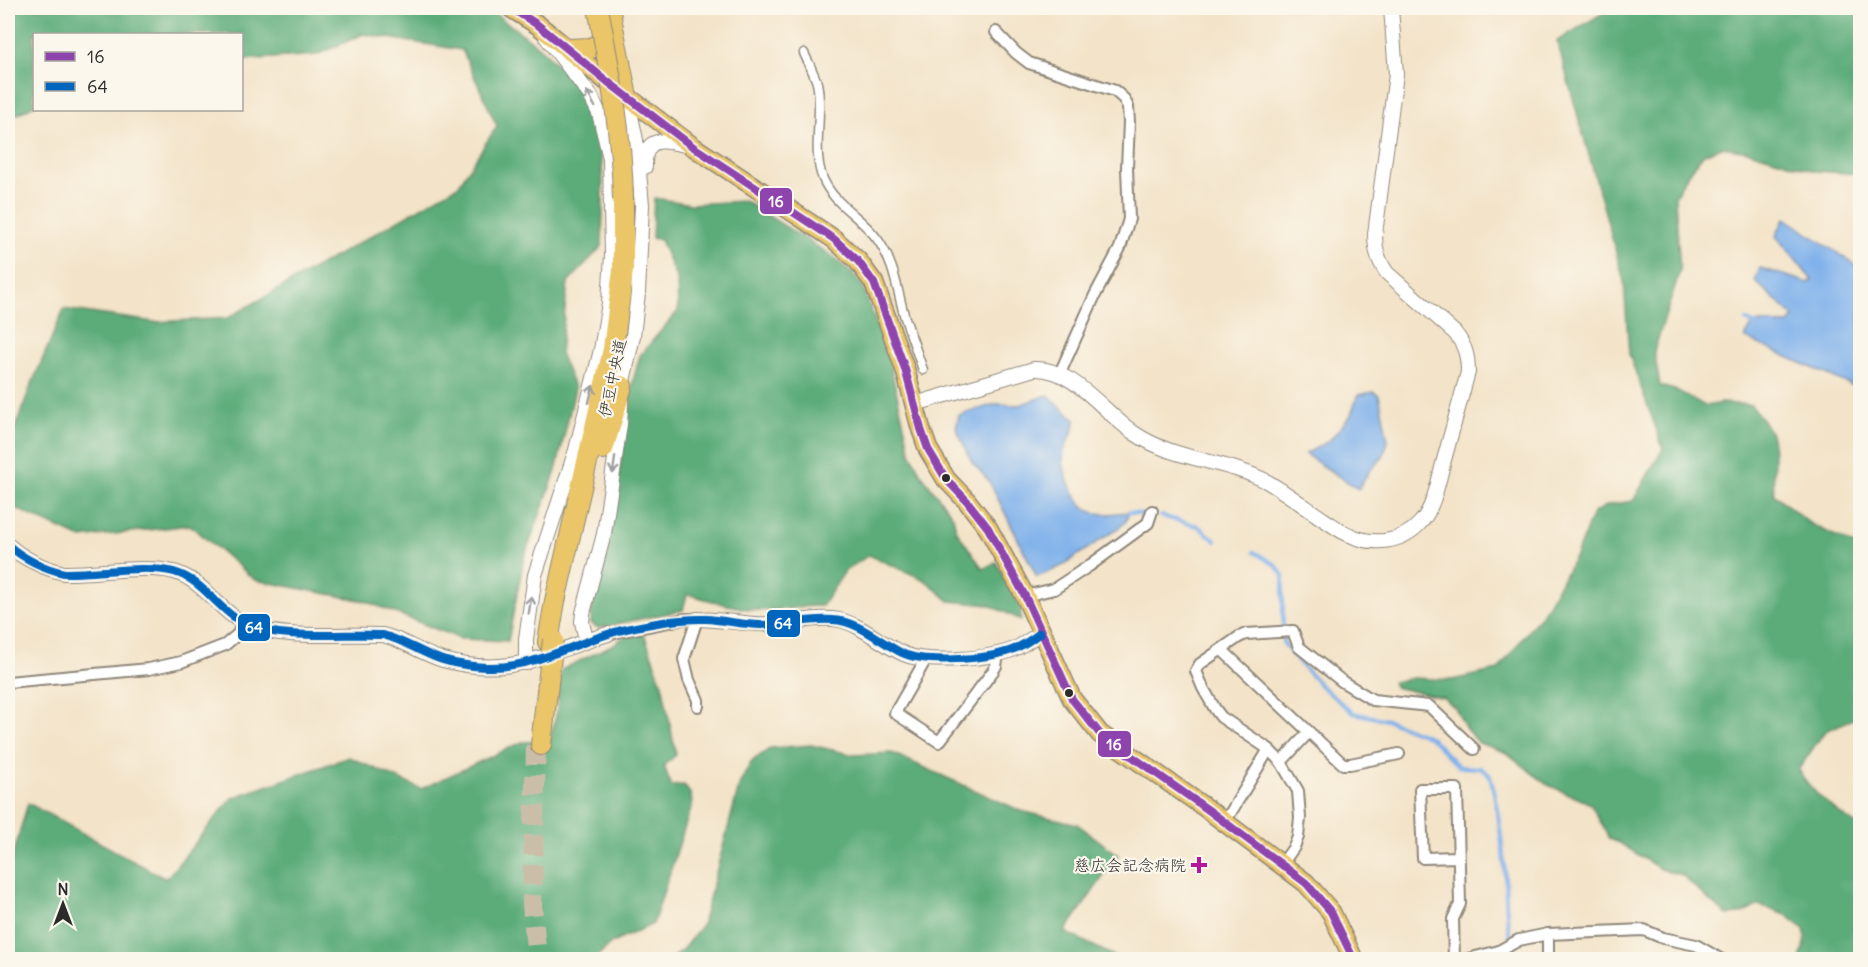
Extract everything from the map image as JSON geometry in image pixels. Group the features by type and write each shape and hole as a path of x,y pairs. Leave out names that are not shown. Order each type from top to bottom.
{"highway":[{"path":"511,8 538,25 692,146 834,239 858,261 874,283 905,369 928,448 946,479 988,528 1025,596 1072,699 1100,734 1225,822 1306,883 1331,912 1354,960"},
{"path":"597,8 608,82"},
{"name":"伊豆中央道","path":"538,745 550,637 613,349 623,270 627,201 618,126 597,8"},
{"path":"608,8 627,97"},
{"name":"伊豆中央道","path":"550,637 616,365 629,276 624,119 608,8"},
{"path":"568,49 591,48 603,43"},
{"path":"572,552 590,499 622,386"},
{"path":"550,637 548,602 576,450"}],"street":[{"path":"915,404 1034,369 1045,368 1060,373 1134,433 1185,457 1247,472 1347,534 1366,541 1389,541 1407,534 1421,522 1436,491 1468,372 1468,357 1462,342 1455,333 1387,273 1378,261 1375,249 1396,75 1391,8"},
{"path":"538,25 590,95 598,113 610,158 627,201 638,293 633,336 622,386 620,424 607,516 582,622 586,640"},
{"path":"996,32 1029,63 1115,91 1124,99 1128,107 1129,219 1125,237 1095,295 1060,373"},
{"path":"804,53 816,82 819,104 818,145 824,181 842,205 878,240 887,256 923,370"},
{"path":"608,82 615,171 627,201"},
{"path":"526,663 526,639 535,575 576,450 601,350 609,303 612,255 627,201 636,140 627,97"},
{"path":"627,201 645,174 647,150 657,142 666,141 692,146"},
{"path":"1025,596 1054,589 1089,566 1148,523 1152,511"},
{"path":"8,545 32,561 50,570 64,573 153,569 172,571 200,585 243,623 260,629 283,634 383,635 440,659 488,667 526,663 586,640 675,620 697,619 757,625 822,620 841,621 857,627 903,654 942,660 998,654 1027,643 1041,633"},
{"path":"697,619 684,659 698,706"},
{"path":"8,682 149,669 181,662 225,645 238,634 243,623"},
{"path":"1282,864 1298,837 1300,818 1298,791 1281,762 1269,749 1221,717 1209,701 1196,671 1200,664 1239,637 1246,634 1293,631 1299,646 1343,682 1373,700 1429,706 1474,750"},
{"path":"1222,650 1343,764 1399,754"},
{"path":"926,659 894,713 939,742 993,671 998,654"},
{"path":"1281,762 1308,733"},
{"path":"1225,822 1269,749"},
{"path":"1454,960 1453,919 1460,904 1459,857 1457,789 1420,789 1423,858 1459,857"},
{"path":"1464,960 1499,951 1519,940 1548,934 1644,930 1663,938 1696,945 1722,960"},
{"path":"1548,934 1548,960"}],"green space":[{"path":"8,8 487,8 557,64 581,94 596,127 602,167 602,246 568,283 560,353 575,389 556,471 524,558 508,641 461,639 365,601 255,580 190,525 81,538 8,505 8,448 28,393 64,309 154,322 228,318 458,186 497,126 462,50 363,34 317,55 243,60 243,33 33,33 33,106 18,114 8,112"},
{"path":"1611,8 1860,8 1860,174 1815,171 1749,151 1721,147 1704,154 1691,169 1675,196 1680,271 1654,351 1660,386 1678,391 1705,406 1722,403 1751,405 1766,425 1772,438 1774,494 1809,523 1860,548 1860,716 1825,731 1798,770 1810,786 1838,812 1855,824 1860,823 1860,959 1800,959 1806,938 1804,929 1786,915 1759,905 1742,914 1727,915 1682,875 1660,869 1620,843 1609,839 1591,804 1546,784 1507,753 1479,743 1466,729 1455,708 1444,698 1394,687 1393,682 1413,678 1452,680 1498,670 1544,611 1577,553 1593,513 1608,505 1633,501 1663,448 1629,354 1624,281 1557,41"},
{"path":"654,198 691,204 745,201 831,255 856,277 863,287 888,355 910,451 921,474 953,516 956,530 983,569 996,562 1021,608 1021,620 990,605 949,601 925,580 869,555 845,571 822,606 756,610 730,606 687,594 683,610 598,628 591,623 591,610 607,557 632,385 640,355 678,311 677,280 660,240 652,238"},
{"path":"644,634 662,683 676,755 664,765 671,786 684,785 691,795 692,805 653,924 612,943 594,959 8,960 8,872 28,803 166,879 232,798 349,757 421,789 522,742 549,741 556,716 561,670 614,644 625,636"},
{"path":"811,745 854,755 892,753 1021,811 1077,824 1118,855 1065,932 1120,959 670,959 682,950 702,925 740,783 752,761 771,748"}],"water":[{"path":"1785,218 1860,268 1860,389 1745,338 1753,323 1789,324 1794,317 1755,281 1760,268 1809,283 1812,280 1776,236"},
{"path":"1373,392 1379,395 1388,441 1383,457 1370,470 1358,489 1305,454 1329,441 1351,415 1358,395"},
{"path":"1048,395 1075,420 1063,459 1067,478 1076,497 1089,510 1096,513 1129,512 1126,521 1120,527 1060,567 1037,577 989,481 972,462 956,428 959,415 996,404 1019,405"}],"waterway":[{"path":"1747,321 1755,324"},
{"path":"1129,512 1146,515"},
{"path":"1161,516 1198,526 1216,541"},
{"path":"1254,552 1276,565 1283,576 1283,642 1321,686 1353,713 1387,720 1430,737 1459,767 1480,768 1490,775 1502,840 1508,924 1517,960"}],"tunnel":[{"path":"536,745 532,904 537,960"}],"transit line":[{"name":"16","path":"511,8 538,25 692,146 834,239 858,261 874,283 905,369 928,449 946,479 988,528 1025,596 1072,699 1100,734 1207,809 1306,883 1331,912 1354,960"},
{"name":"64","path":"8,545 34,562 64,573 148,569 174,572 193,581 234,617 257,629 311,635 383,635 443,660 480,667 504,666 540,659 626,629 686,619 761,625 815,620 842,621 860,628 902,653 940,659 998,654 1018,647 1040,633"}],"place":[{"name":"慈広会記念病院","path":"1199,865"}]}
